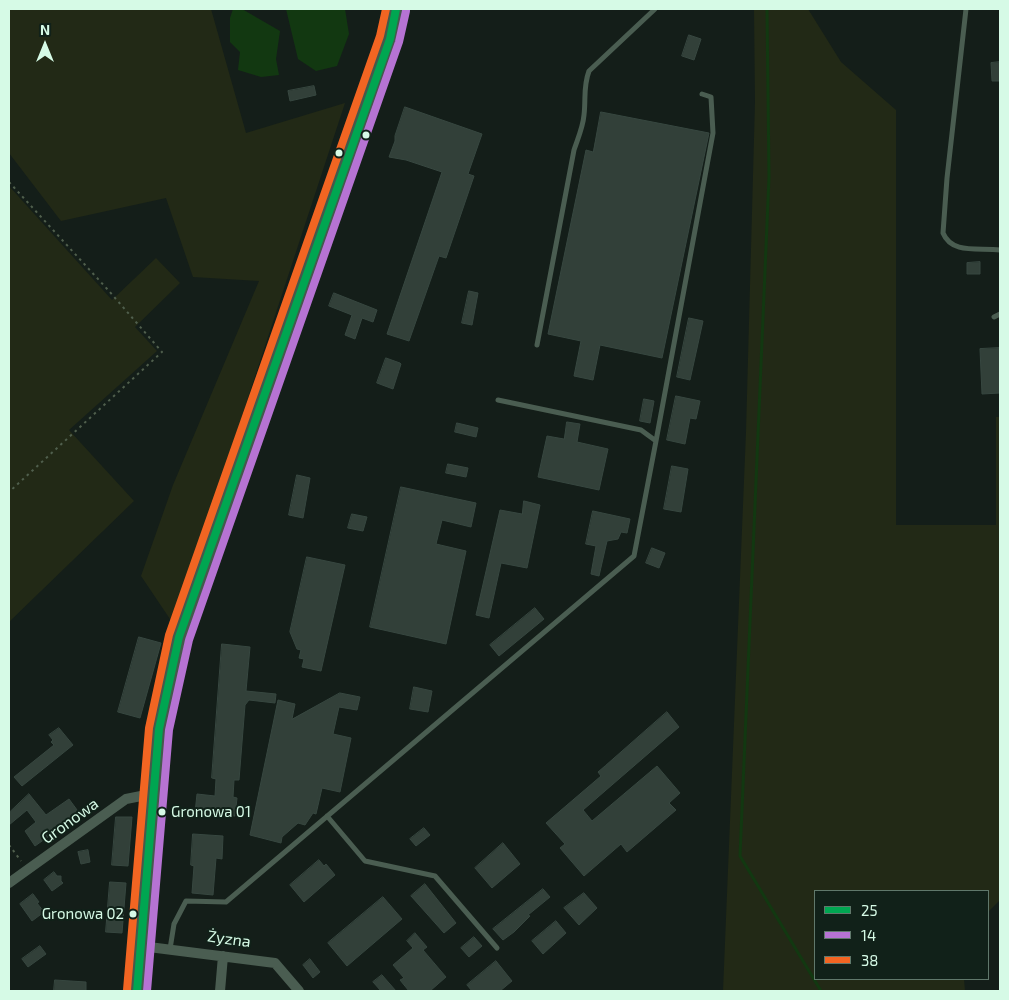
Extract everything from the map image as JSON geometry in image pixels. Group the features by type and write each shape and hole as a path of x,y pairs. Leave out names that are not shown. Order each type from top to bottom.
{"street":[{"path":"137,991 159,729 179,638 390,40 396,9"},
{"name":"Gronowa","path":"9,883 126,799 141,796 152,798"},
{"name":"Żyzna","path":"141,946 275,963 299,991"},
{"path":"220,991 223,956"}],"lane":[{"path":"537,345 574,150 582,129 585,83 589,71 655,9"},
{"path":"966,9 947,178 943,232 946,241 950,244 964,248 1000,250"},
{"path":"170,949 174,924 186,901 226,902 634,556 713,133 711,97 702,94"},
{"path":"994,317 1000,314"},
{"path":"498,400 641,430 656,441"},
{"path":"327,816 365,861 435,876 497,948"}],"path":[{"path":"9,182 162,352 9,492"},
{"path":"9,846 27,870"}],"shaded area":[{"path":"9,9 211,9 246,133 345,103 188,580 172,622 141,576 173,485 259,281 193,277 166,198 61,221 9,153"},
{"path":"233,9 242,9 280,31 276,59 279,75 261,77 238,70 240,52 230,42 230,18"},
{"path":"286,9 345,9 349,34 337,66 316,71 298,59"},
{"path":"754,9 808,9 841,62 896,110 896,525 996,525 996,417 1000,417 1000,900 989,911 989,890 814,890 814,980 964,980 965,991 723,991 746,432 755,102"},
{"path":"9,186 112,300 156,258 180,283 135,327 157,351 69,430 134,501 9,622"}],"building":[{"path":"689,35 701,39 694,60 682,56"},
{"path":"1000,62 1000,81 992,81 991,63"},
{"path":"314,86 316,95 290,101 288,91"},
{"path":"405,107 482,134 468,174 474,176 446,258 439,256 409,341 387,334 442,172 406,160 389,157"},
{"path":"601,112 709,133 662,358 600,345 593,380 574,376 581,341 548,334 586,150 593,152"},
{"path":"980,262 980,274 967,274 967,263"},
{"path":"469,291 478,293 472,325 462,323"},
{"path":"334,293 377,310 373,322 362,318 355,339 345,335 352,315 329,306"},
{"path":"689,318 703,321 690,380 677,377"},
{"path":"1000,348 1000,393 982,394 980,349"},
{"path":"386,358 401,364 393,389 377,383"},
{"path":"676,396 700,401 696,419 690,418 685,444 667,440"},
{"path":"644,399 654,401 650,423 640,421"},
{"path":"567,422 580,424 577,442 608,449 599,490 538,477 547,436 564,439"},
{"path":"457,423 478,428 476,437 455,432"},
{"path":"448,464 468,468 466,477 446,473"},
{"path":"672,466 688,469 681,512 664,509"},
{"path":"297,475 310,478 303,518 289,515"},
{"path":"401,487 476,503 471,527 442,520 436,544 466,551 446,644 370,627"},
{"path":"524,501 540,505 527,568 501,563 489,618 476,615 500,510 522,514"},
{"path":"593,511 630,519 627,533 621,532 618,539 607,541 599,576 591,574 596,546 586,544"},
{"path":"352,514 367,517 363,531 348,528"},
{"path":"652,548 665,553 659,568 646,563"},
{"path":"307,557 345,565 321,671 302,667 304,659 299,658 301,650 297,649 290,632"},
{"path":"535,608 544,619 499,656 490,645"},
{"path":"139,637 161,643 140,718 118,712"},
{"path":"222,644 250,647 246,691 276,694 275,703 249,700 245,705 239,780 234,780 233,797 237,798 235,816 195,813 197,794 215,796 216,779 212,778"},
{"path":"414,687 432,691 428,712 410,709"},
{"path":"340,693 360,697 357,710 339,707 333,734 351,738 340,792 322,788 316,814 313,813 305,825 298,823 282,837 281,843 250,835 278,700 295,704 292,719"},
{"path":"667,712 679,727 583,810 592,821 657,766 680,793 669,803 676,810 627,852 621,844 584,876 560,848 565,844 546,823 601,776 598,772"},
{"path":"59,728 73,745 22,786 14,777 54,745 49,735"},
{"path":"29,794 46,815 69,799 80,814 35,846 25,831 36,822 27,810 9,825 9,813"},
{"path":"116,817 132,817 128,866 112,865"},
{"path":"424,828 430,835 416,846 410,839"},
{"path":"193,834 223,836 222,859 216,858 213,895 192,893 194,866 191,865"},
{"path":"503,843 520,864 492,888 475,868"},
{"path":"88,850 90,862 81,864 78,852"},
{"path":"319,860 324,866 326,864 335,875 304,902 290,885"},
{"path":"54,872 57,876 61,876 63,883 52,891 44,880"},
{"path":"110,882 126,883 122,933 106,932"},
{"path":"425,884 456,923 444,933 411,896"},
{"path":"543,889 550,897 528,915 530,916 503,940 493,929"},
{"path":"584,893 597,908 579,925 564,908"},
{"path":"33,894 44,912 32,921 20,904"},
{"path":"383,897 402,919 347,966 328,943"},
{"path":"556,921 566,933 543,954 532,941"},
{"path":"415,933 427,947 423,950 446,977 430,991 409,991 400,980 404,978 393,965 413,948 407,941"},
{"path":"474,937 482,946 469,957 461,948"},
{"path":"40,946 46,954 28,967 22,959"},
{"path":"310,959 320,972 313,978 303,965"},
{"path":"496,961 512,981 500,991 472,991 467,985"},
{"path":"382,975 396,991 381,991 373,982"},
{"path":"55,980 86,982 86,991 54,991"}],"waterway":[{"path":"767,9 769,177 740,856 814,979"},
{"path":"814,980 821,991"}],"transit line":[{"name":"38","path":"127,990 149,728 169,635 380,36 386,9"},
{"name":"25","path":"137,991 159,729 179,637 390,39 396,9"},
{"name":"14","path":"147,991 169,730 189,640 399,42 406,11"}],"place":[{"name":"Gronowa 01","path":"162,812"},
{"name":"Gronowa 02","path":"133,914"}]}
